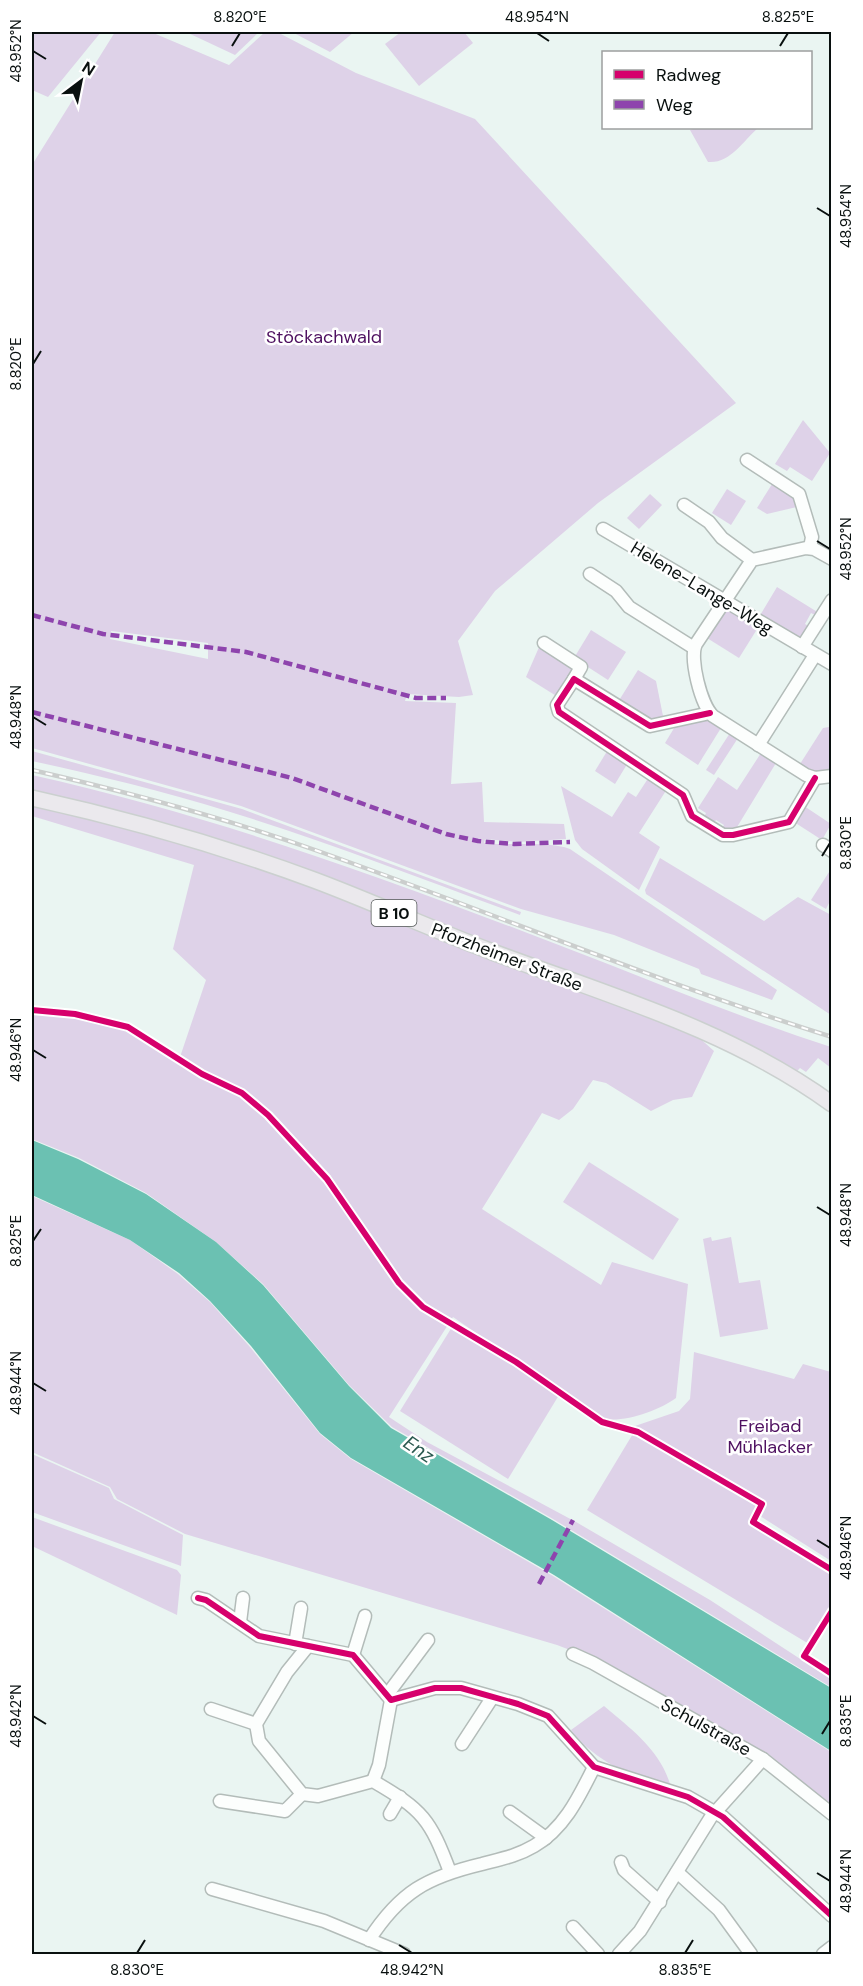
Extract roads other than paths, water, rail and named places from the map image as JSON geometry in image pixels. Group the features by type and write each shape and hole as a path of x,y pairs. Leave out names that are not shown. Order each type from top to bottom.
{"main road":[{"name":"Pforzheimer Straße","path":"32,798 167,832 315,880 443,933 718,1037 777,1067 831,1104"}],"street":[{"path":"747,460 800,494 812,537 810,548"},
{"path":"684,505 710,522 722,538 752,561"},
{"name":"Helene-Lange-Weg","path":"603,529 831,664"},
{"path":"831,559 810,548 752,561 694,648 704,704 710,713 758,745 815,778 831,776"},
{"path":"590,574 616,591 629,607 694,648"},
{"path":"802,647 831,600"},
{"path":"544,643 581,667 557,705 559,712 683,795 692,816 720,834 733,835 789,822 815,778"},
{"path":"758,745 815,655"},
{"path":"574,679 650,726 710,713"},
{"path":"198,1598 206,1600 259,1636 353,1655 389,1697"},
{"path":"240,1622 243,1598"},
{"path":"302,1608 301,1645 256,1724 259,1741 302,1794 318,1796 373,1781 400,1797 429,1823 450,1872"},
{"path":"353,1655 365,1616"},
{"path":"373,1781 389,1697 428,1640"},
{"name":"Schulstraße","path":"573,1654 763,1759 831,1814"},
{"path":"389,1697 435,1688 461,1688 548,1716 594,1767 688,1797 716,1811 831,1916"},
{"path":"462,1743 492,1698"},
{"path":"212,1708 256,1724"},
{"path":"619,1954 640,1931 660,1902 716,1811 763,1759"},
{"path":"369,1940 393,1907 411,1891 450,1872 511,1858 546,1838 564,1820 594,1767"},
{"path":"220,1801 285,1811 302,1794"},
{"path":"390,1814 400,1797"},
{"path":"510,1812 546,1838"},
{"path":"621,1862 624,1870 660,1902"},
{"path":"677,1872 719,1910 751,1954"},
{"path":"212,1889 324,1921 404,1954"},
{"path":"573,1927 598,1954"},
{"path":"823,1954 831,1947"}],"water":[{"name":"Enz","path":"32,1140 78,1159 146,1194 216,1242 263,1285 349,1386 391,1428 552,1520 831,1688 831,1751 554,1575 351,1458 320,1433 251,1346 210,1301 179,1273 130,1240 32,1195"}],"railway":[{"path":"32,770 174,806 280,838 380,873 637,970 832,1037"}],"park label":[{"name":"Stöckachwald","path":"324,337"},
{"name":"Freibad Mühlacker","path":"770,1436"}]}
